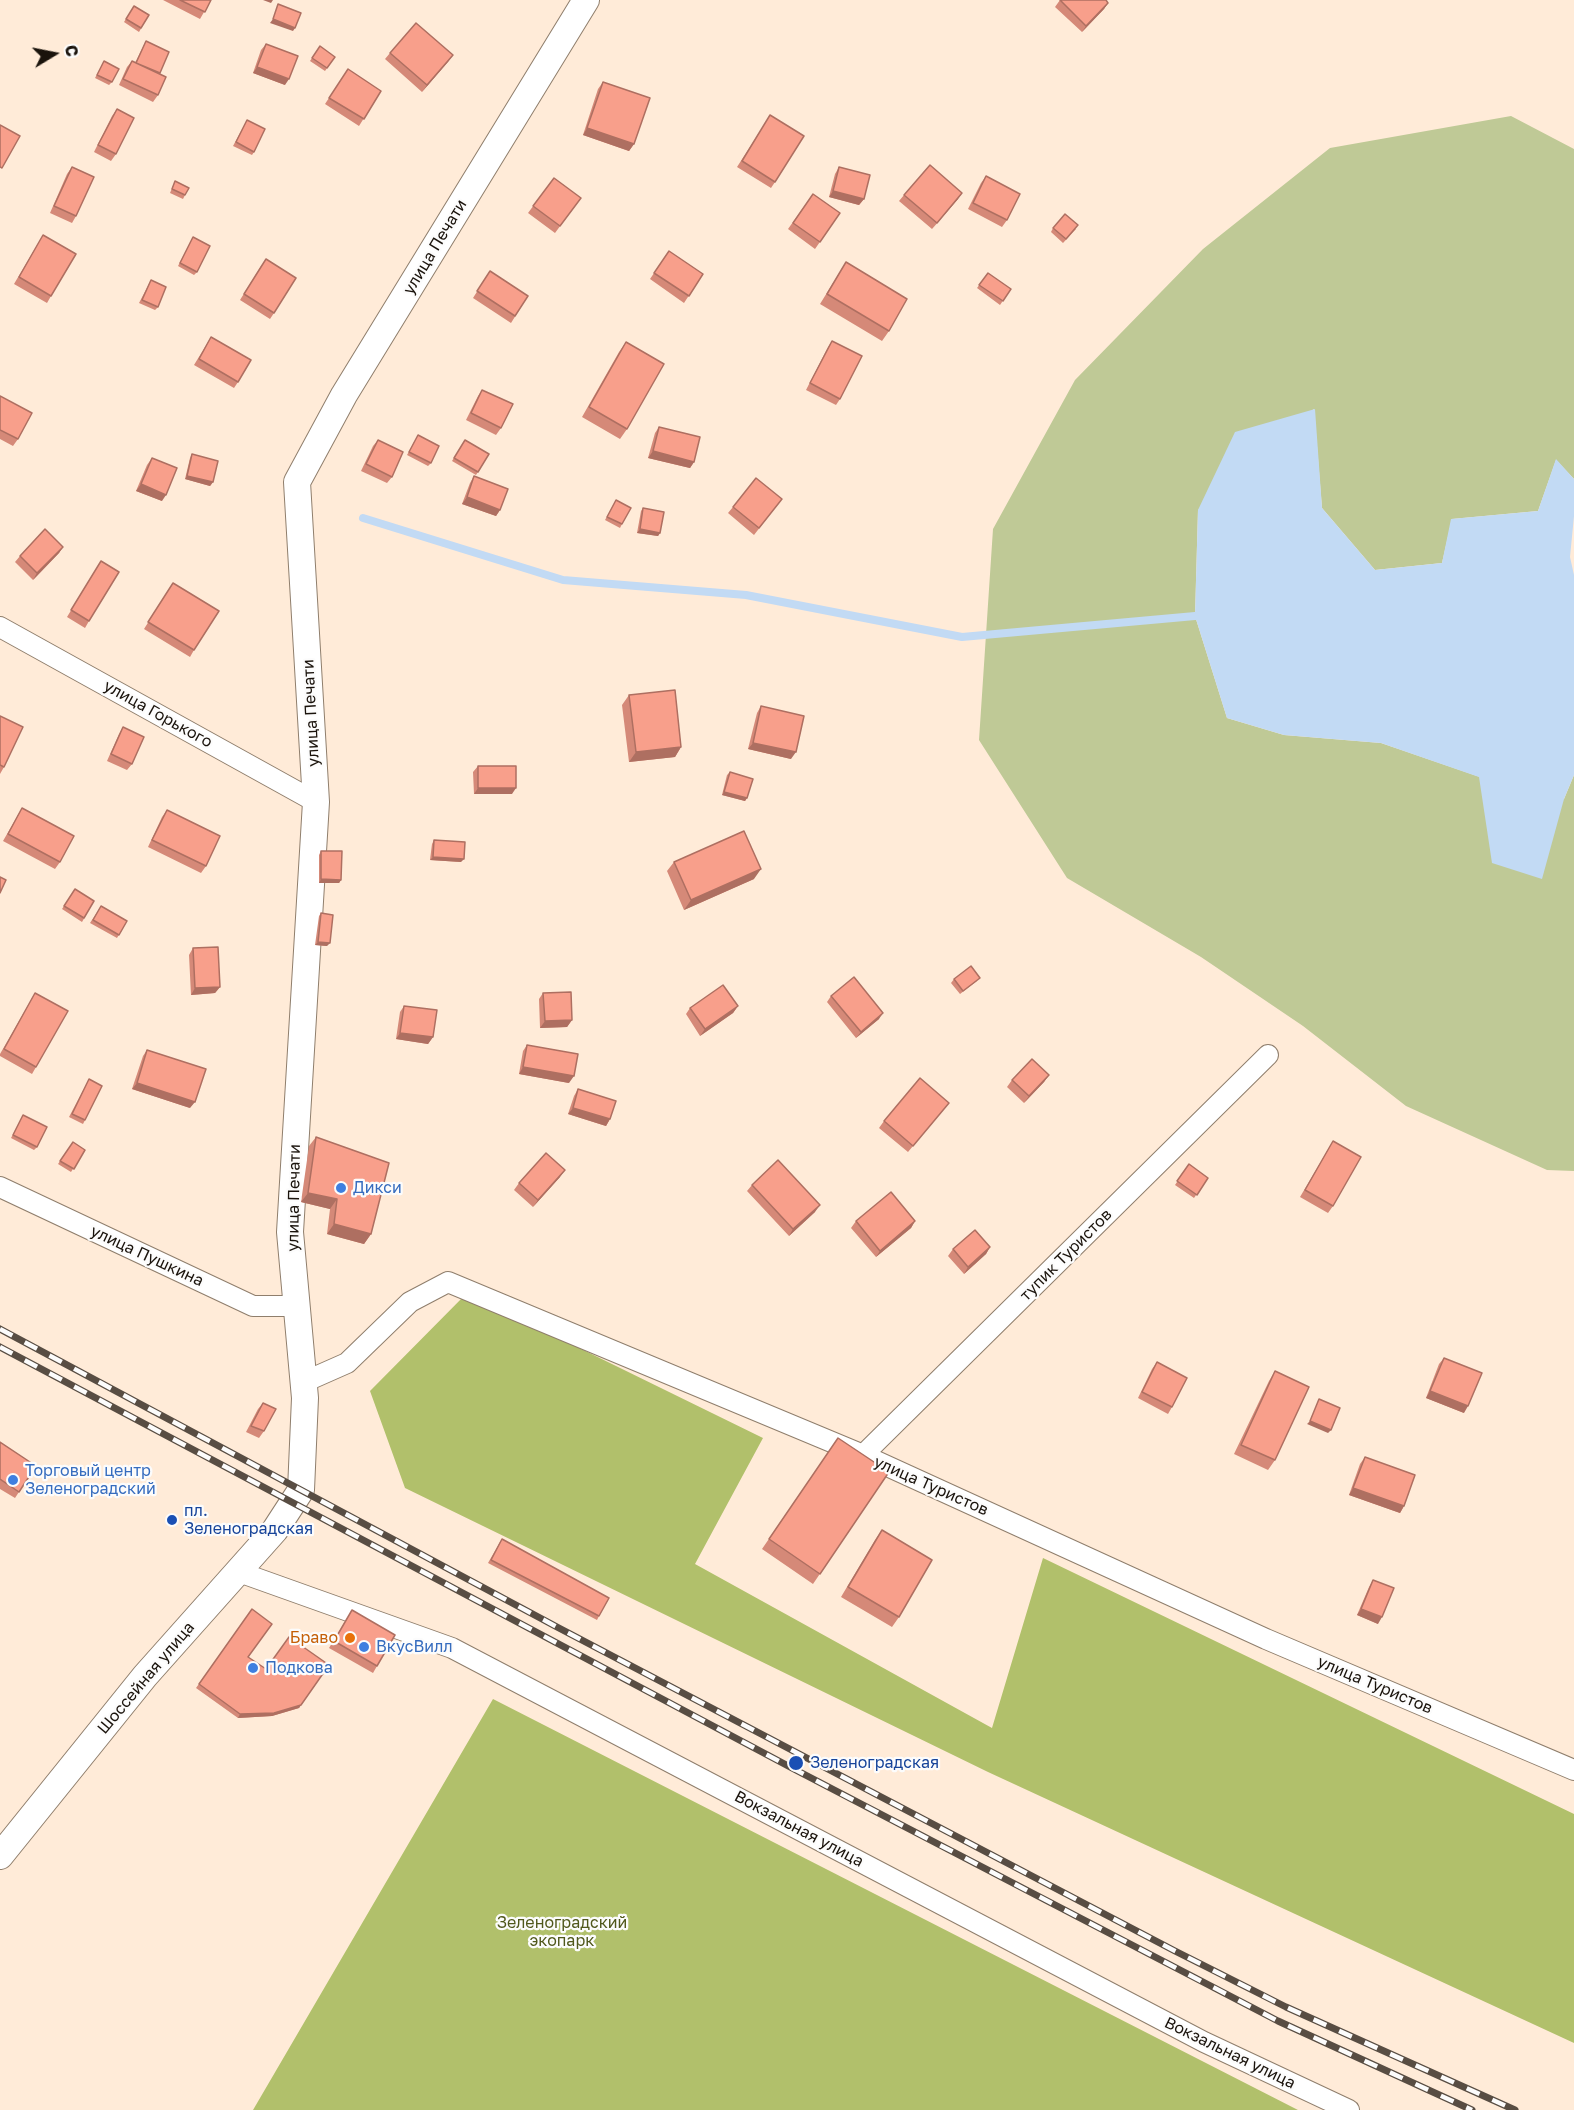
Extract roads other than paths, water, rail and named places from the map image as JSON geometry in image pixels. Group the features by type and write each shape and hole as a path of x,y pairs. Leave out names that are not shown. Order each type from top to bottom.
{"street":[{"name":"улица Печати","path":"294,1503 301,1490 304,1467 304,1382 290,1232 316,802 297,482 344,395 586,0"},
{"name":"улица Горького","path":"0,627 316,802"},
{"name":"тупик Туристов","path":"863,1455 1268,1055"},
{"name":"улица Пушкина","path":"0,1188 253,1306 298,1306"},
{"name":"улица Туристов","path":"304,1382 347,1363 410,1302 448,1282 863,1455 1266,1639 1574,1770"},
{"name":"Шоссейная улица","path":"0,1856 146,1676 275,1530 294,1503"},
{"name":"Вокзальная улица","path":"239,1572 452,1648 1195,2037 1348,2110"}],"water":[{"path":"1315,409 1322,508 1375,570 1442,563 1451,519 1538,511 1556,459 1574,479 1574,516 1570,557 1574,575 1574,775 1564,799 1542,879 1492,863 1479,777 1381,743 1284,735 1227,718 1195,616 1198,510 1235,432"}],"waterway":[{"path":"363,518 563,580 746,595 962,637 1195,616"}],"railway":[{"path":"0,1329 557,1627 1175,1951 1286,2007 1515,2110"},
{"path":"0,1347 792,1768 1278,2021 1472,2110"}],"place":[{"name":"Дикси","path":"341,1188"},
{"name":"Торговый центр Зеленоградский","path":"13,1480"},
{"name":"пл. Зеленоградская","path":"172,1520"},
{"name":"Браво","path":"350,1638"},
{"name":"ВкусВилл","path":"364,1647"},
{"name":"Подкова","path":"253,1668"},
{"name":"Зеленоградская","path":"796,1763"}],"park label":[{"name":"Зеленоградский экопарк","path":"562,1932"}]}
